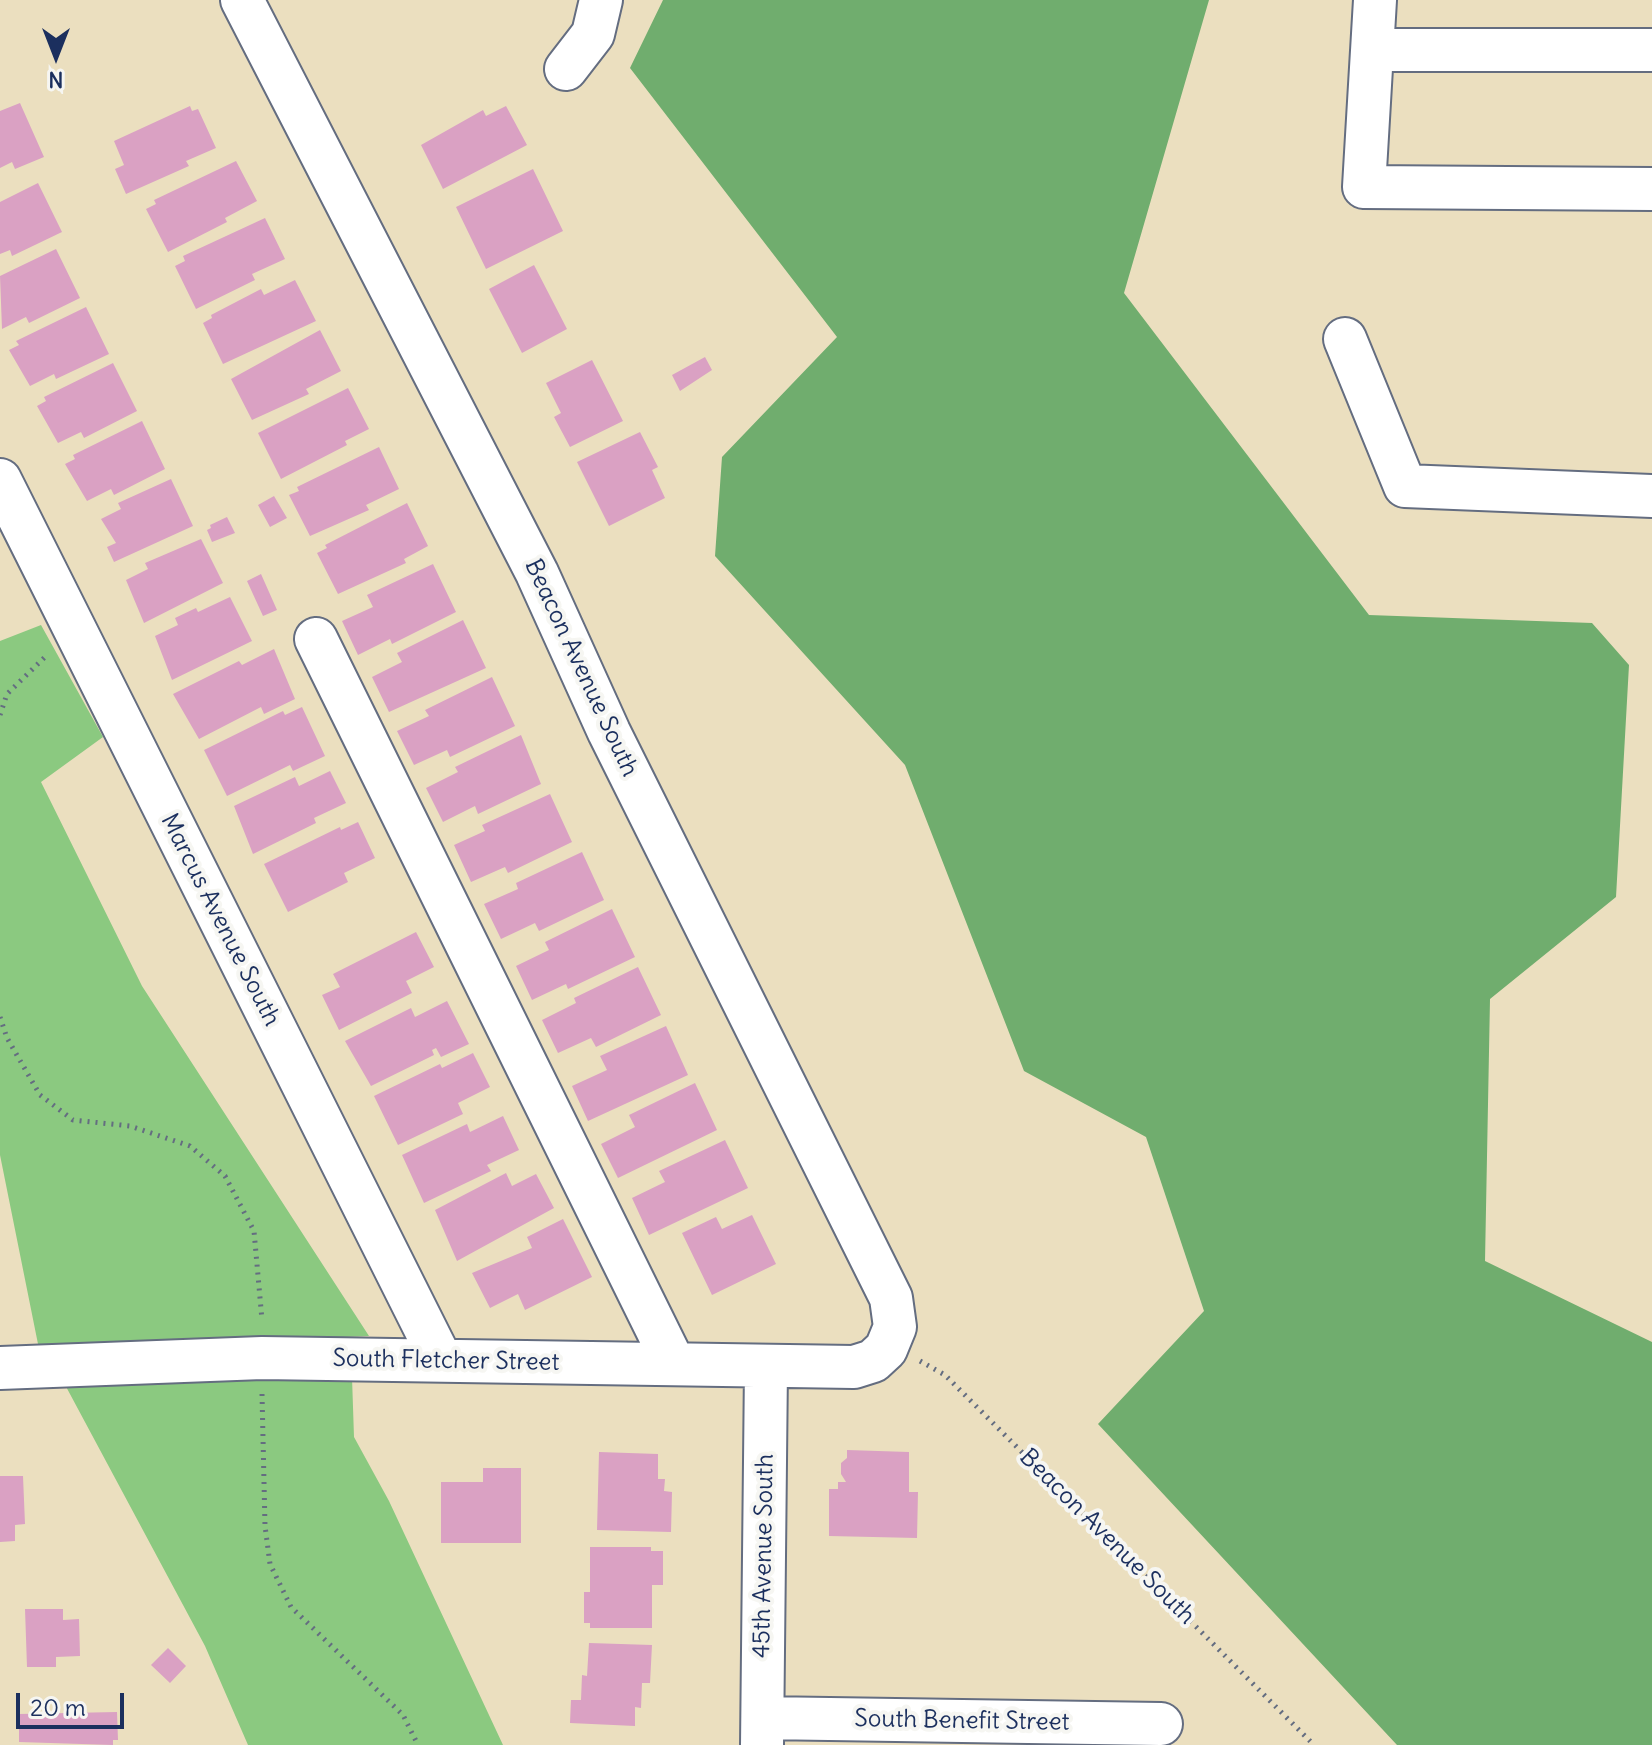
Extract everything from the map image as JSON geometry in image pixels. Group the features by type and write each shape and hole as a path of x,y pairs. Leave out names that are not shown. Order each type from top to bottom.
{"street":[{"name":"Beacon Avenue South","path":"242,0 530,559 609,732 891,1298 895,1327 887,1346"},
{"path":"566,69 593,34 601,0"},
{"path":"1375,0 1364,187 1652,189"},
{"path":"1372,50 1652,50"},
{"path":"1345,339 1405,486 1652,496"},
{"name":"Marcus Avenue South","path":"0,480 441,1360"},
{"path":"316,639 674,1364"},
{"name":"South Fletcher Street","path":"0,1368 262,1358 854,1367 873,1361 887,1346"},
{"name":"45th Avenue South","path":"762,1731 766,1367"},
{"name":"South Benefit Street","path":"762,1731 1161,1724"}],"path":[{"path":"0,715 7,694 74,629"},
{"path":"0,1017 7,1038 40,1095 73,1120 130,1126 190,1146 225,1176 254,1231 262,1288 262,1336"},
{"name":"Beacon Avenue South","path":"887,1346 945,1375 1314,1745"},
{"path":"262,1389 265,1526 270,1564 291,1607 403,1715 418,1745"}],"green space":[{"path":"663,0 1209,0 1124,293 1369,615 1592,623 1629,665 1616,897 1490,999 1485,1261 1652,1342 1652,1745 1397,1745 1098,1424 1204,1311 1146,1137 1024,1071 905,765 715,556 722,457 837,337 630,68"},
{"path":"41,625 103,737 41,782 142,986 369,1336 39,1349 0,1155 0,641"},
{"path":"352,1377 354,1437 389,1501 503,1745 248,1745 205,1646 63,1381"}],"building":[{"path":"20,103 44,157 15,169 12,162 0,168 0,111"},
{"path":"190,106 192,111 198,109 216,148 186,161 189,166 126,194 115,169 124,165 114,141"},
{"path":"506,106 527,145 443,189 421,145 483,110 486,116"},
{"path":"236,161 257,201 225,218 227,222 168,252 146,209 156,204 154,200"},
{"path":"533,169 563,231 486,269 456,207"},
{"path":"38,183 62,232 12,256 10,250 0,254 0,202"},
{"path":"265,218 285,259 252,274 255,280 196,309 175,266 185,261 183,256"},
{"path":"56,249 80,298 29,323 26,317 2,329 0,276"},
{"path":"534,265 567,329 522,353 489,289"},
{"path":"295,280 316,321 223,364 203,323 212,318 211,315 261,289 264,295"},
{"path":"86,307 109,354 56,379 54,374 30,386 9,350 19,345 16,341"},
{"path":"320,330 341,371 306,389 309,394 252,420 231,379"},
{"path":"705,357 712,370 680,391 672,375"},
{"path":"592,360 623,421 570,447 554,417 561,413 546,383"},
{"path":"113,363 137,411 84,438 81,432 58,443 37,406 46,401 44,397"},
{"path":"348,388 369,429 345,441 347,445 281,479 258,433"},
{"path":"142,421 165,469 114,495 111,489 87,501 65,464 75,459 73,455"},
{"path":"640,432 658,467 652,470 665,498 609,526 577,462"},
{"path":"379,447 399,489 366,505 369,510 310,536 289,495 299,491 297,487"},
{"path":"171,479 193,526 114,562 107,547 116,543 101,519 121,509 118,503"},
{"path":"274,496 287,518 270,527 258,505"},
{"path":"407,503 428,546 404,559 406,563 338,594 317,553 327,548 325,545"},
{"path":"227,517 235,533 212,542 207,530 211,528 210,525"},
{"path":"201,539 223,583 144,623 126,580 148,569 145,563"},
{"path":"433,564 456,612 392,644 390,639 358,655 342,621 373,607 367,595"},
{"path":"261,574 277,610 263,616 247,581"},
{"path":"230,597 252,641 172,680 155,636 178,625 175,618 196,608 198,612"},
{"path":"463,620 486,668 389,712 372,677 402,662 397,653"},
{"path":"274,649 295,699 264,714 261,707 199,739 173,694 239,661 242,665"},
{"path":"492,677 515,726 450,757 447,750 414,765 397,731 429,716 425,710"},
{"path":"302,707 325,756 293,771 290,765 227,796 204,750 283,711 285,715"},
{"path":"521,735 541,784 478,814 475,806 443,822 426,788 458,772 455,767"},
{"path":"330,771 346,803 314,818 316,823 253,854 234,806 295,777 299,786"},
{"path":"550,794 572,842 508,873 505,867 471,882 454,845 485,831 482,825"},
{"path":"358,822 375,858 344,873 348,882 288,912 264,864 340,827 341,830"},
{"path":"582,852 604,900 539,931 535,923 501,939 484,904 518,889 516,883"},
{"path":"612,909 635,957 568,989 566,984 532,1000 516,966 549,950 545,942"},
{"path":"416,932 434,967 406,981 412,993 339,1030 322,995 340,987 333,974"},
{"path":"638,967 661,1015 596,1047 591,1038 558,1053 542,1020 576,1003 574,998"},
{"path":"447,1001 469,1044 441,1057 436,1048 432,1050 434,1055 371,1086 345,1041 411,1008 415,1017"},
{"path":"666,1026 688,1075 588,1121 572,1086 607,1070 600,1056"},
{"path":"473,1053 490,1087 458,1103 463,1114 398,1145 374,1096 440,1064 442,1068"},
{"path":"695,1083 717,1130 618,1178 601,1144 635,1127 629,1115"},
{"path":"503,1116 519,1150 487,1165 491,1171 424,1203 402,1155 467,1124 470,1132"},
{"path":"725,1140 748,1188 649,1235 632,1198 665,1182 659,1171"},
{"path":"506,1173 512,1186 536,1174 554,1208 457,1261 435,1210"},
{"path":"752,1215 776,1264 712,1295 682,1233 716,1217 722,1229"},
{"path":"563,1219 592,1277 525,1310 518,1294 490,1308 472,1273 532,1248 527,1237"},
{"path":"847,1450 909,1452 909,1492 918,1492 917,1538 829,1536 829,1489 838,1489 838,1482 846,1482 841,1474 841,1463 847,1458"},
{"path":"599,1452 658,1454 658,1479 665,1479 664,1491 672,1492 671,1532 597,1530"},
{"path":"483,1468 521,1468 521,1543 441,1543 441,1482 483,1482"},
{"path":"0,1476 23,1476 25,1524 15,1525 15,1541 0,1542"},
{"path":"590,1547 651,1547 651,1551 663,1551 663,1585 652,1585 652,1628 590,1628 590,1623 584,1623 584,1592 590,1592"},
{"path":"25,1609 63,1609 63,1620 79,1619 80,1656 56,1657 56,1667 27,1667"},
{"path":"589,1643 652,1645 650,1683 642,1683 641,1708 635,1707 635,1726 570,1723 571,1700 581,1700 582,1675 587,1676"},
{"path":"168,1648 186,1666 170,1683 151,1665"},
{"path":"117,1712 118,1740 113,1740 113,1745 19,1742 19,1714"}]}
